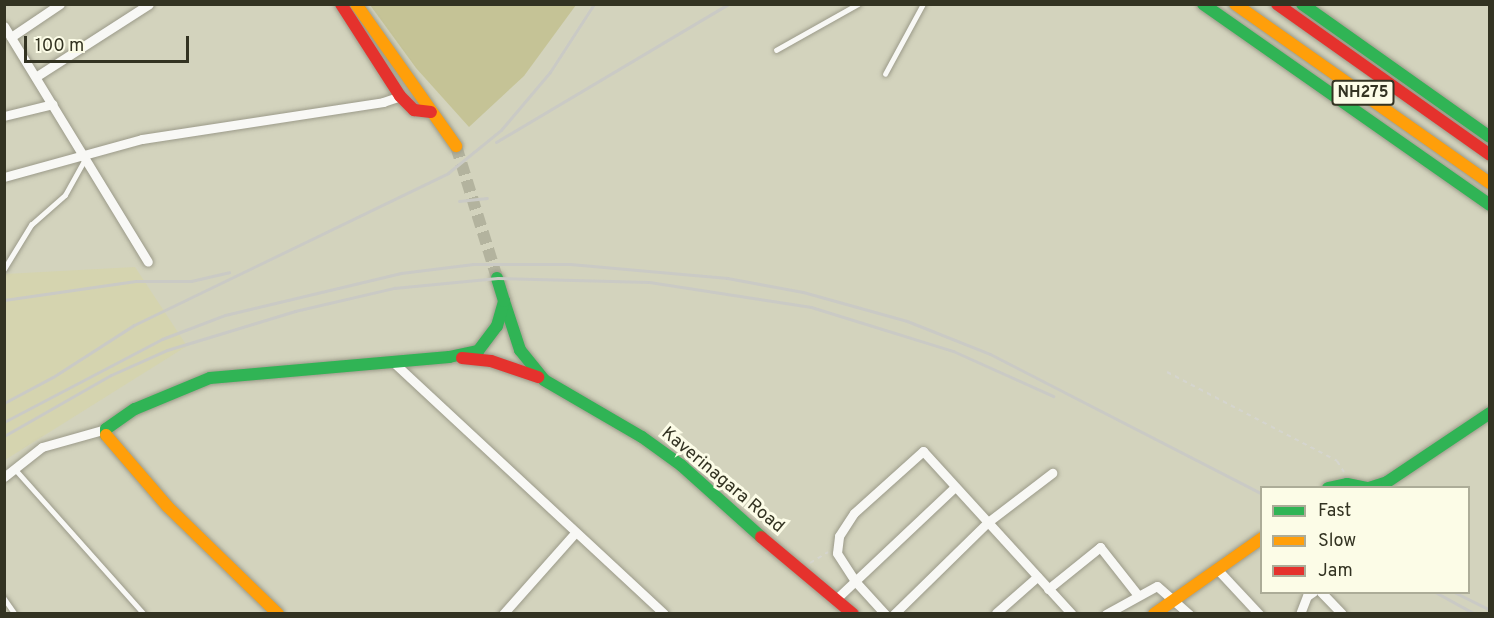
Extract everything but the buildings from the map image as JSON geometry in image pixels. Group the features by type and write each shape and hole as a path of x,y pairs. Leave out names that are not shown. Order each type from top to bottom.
{"main road":[{"path":"341,4 400,96 414,110 431,112"},
{"path":"356,4 456,146"},
{"path":"1203,4 1490,205"},
{"name":"NH275","path":"1235,4 1490,183"},
{"name":"NH275","path":"1278,4 1490,155"},
{"path":"1302,4 1490,137"},
{"name":"Kaverinagara Road","path":"496,278 520,350 544,380 642,437 682,466 853,614"},
{"path":"278,614 167,506 106,438 106,429 135,409 210,378 449,357 478,351 488,341 504,301"},
{"path":"449,357 491,361 544,380"},
{"path":"1376,486 1387,483 1490,413"},
{"path":"1338,486 1347,484 1358,486"},
{"path":"1154,614 1260,539"}],"street":[{"path":"11,36 60,4"},
{"path":"37,76 149,4"},
{"path":"4,26 37,76 148,262"},
{"path":"4,177 86,157 142,139 383,102 400,96"},
{"path":"4,116 53,104"},
{"path":"392,361 575,534 664,614"},
{"path":"4,477 42,447 106,429"},
{"path":"885,614 855,581 837,553 839,536 854,513 917,454 929,454 955,487 1070,613"},
{"path":"894,614 988,522 1053,472"},
{"path":"835,600 955,487"},
{"path":"502,614 575,534"},
{"path":"1048,589 1100,547 1137,594"},
{"path":"1217,569 1258,614"},
{"path":"996,613 1037,577"},
{"path":"1106,614 1137,594 1157,586 1175,598 1189,614"},
{"path":"1300,614 1310,594"},
{"path":"1323,594 1342,614"}],"lane":[{"path":"776,50 858,4"},
{"path":"885,74 923,4"},
{"path":"4,269 31,225 65,195 86,157"},
{"path":"15,469 144,614"},
{"path":"4,598 15,614"}],"path":[{"path":"1167,372 1337,461 1347,484"},
{"path":"801,571 838,547"}],"shaded area":[{"path":"370,5 576,5 524,76 469,127 416,68"},
{"path":"135,267 187,346 5,460 5,274"}],"tunnel":[{"path":"456,146 497,278"}],"railway":[{"path":"4,403 53,377 134,325 448,173 501,130 550,72 594,4"},
{"path":"496,142 728,4"},
{"path":"459,201 487,198"},
{"path":"4,422 162,339 225,315 401,273 473,264 570,264 727,278 803,292 907,321 990,354 1260,493"},
{"path":"4,300 136,281 191,281 229,272"},
{"path":"4,436 111,375 167,350 295,311 394,288 498,278 649,282 811,307 953,351 1053,396"},
{"path":"1439,594 1475,614"},
{"path":"1458,594 1490,610"}],"traffic: fast":[{"path":"1203,4 1490,205"},
{"path":"1302,4 1490,137"},
{"path":"106,435 106,429 135,409 210,378 449,357 478,351 497,326 504,301 497,278"},
{"path":"504,301 520,350 544,380 642,437 682,466 761,537"},
{"path":"1375,486 1387,482 1490,413"},
{"path":"1338,486 1347,484 1357,486"}],"traffic: slow":[{"path":"356,4 456,146"},
{"path":"1235,4 1490,183"},
{"path":"106,435 167,506 278,614"},
{"path":"1154,614 1260,539"}],"traffic: jam":[{"path":"341,4 400,96 414,110 431,112"},
{"path":"1277,4 1490,155"},
{"path":"462,358 491,361 538,377"},
{"path":"761,537 853,614"}]}
